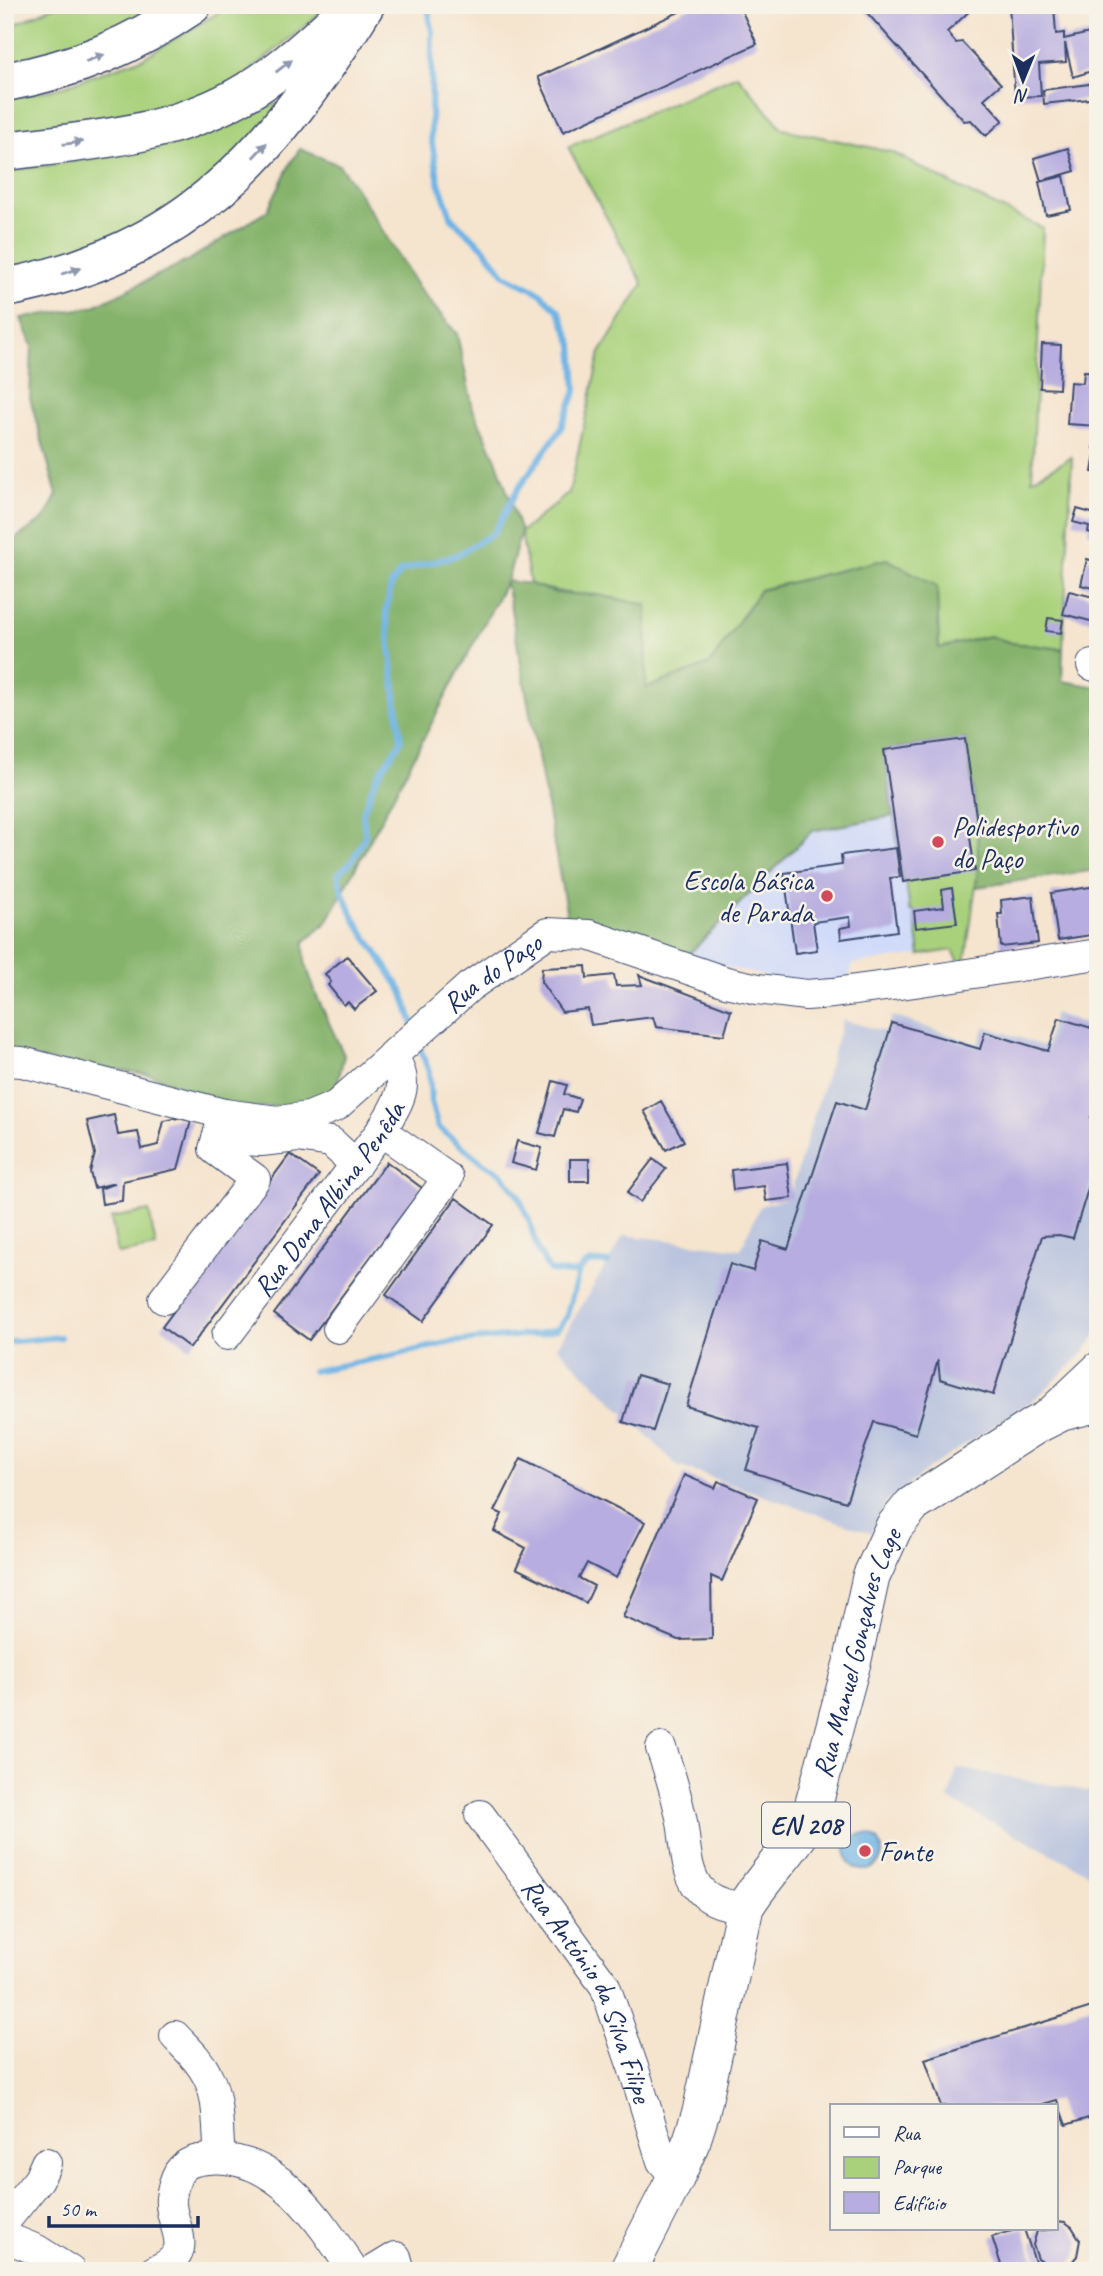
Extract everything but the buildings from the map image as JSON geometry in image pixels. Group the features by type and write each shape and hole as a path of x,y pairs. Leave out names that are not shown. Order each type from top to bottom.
{"highway":[{"path":"5,82 92,60 154,31 192,5"},
{"path":"5,151 126,135 168,126 208,111 246,92 282,69 352,5"},
{"path":"5,288 71,272 109,258 157,233 213,196 251,160 299,104 365,5"}],"main road":[{"name":"Rua Manuel Gonçalves Lage","path":"628,2271 676,2177 701,2112 745,1907 800,1836 810,1818 872,1577 894,1527 912,1505 1036,1425 1062,1412 1098,1403"}],"street":[{"name":"Rua do Paço","path":"5,1061 22,1062 221,1127 309,1117 336,1106 469,987 547,933 589,935 726,982 768,991 806,995 901,984 1098,954"},
{"name":"Rua Dona Albina Penêda","path":"227,1335 381,1131 401,1097 403,1083 400,1049"},
{"path":"164,1299 255,1179 214,1149 221,1127 261,1141 298,1137 331,1142 356,1165"},
{"path":"338,1328 449,1178 381,1131"},
{"path":"1036,1425 1098,1367"},
{"path":"661,1748 681,1817 689,1866 698,1887 721,1905 745,1907"},
{"name":"Rua António da Silva Filipe","path":"480,1815 605,1986 662,2161 676,2177"},
{"path":"175,2036 198,2060 208,2076 214,2094 220,2158"},
{"path":"154,2271 176,2256 180,2244 170,2199 177,2175 185,2165 198,2160 220,2158 243,2163 271,2176 302,2199 333,2239 353,2271"},
{"path":"5,2221 39,2179 47,2164"},
{"path":"5,2237 37,2250 70,2271"},
{"path":"373,2271 396,2258 400,2271"}],"shaded area":[{"name":"Escola Básica de Parada","path":"893,816 910,911 914,911 920,955 853,964 848,980 800,985 686,957 812,831"},
{"path":"1054,1013 1098,1029 1098,1332 1083,1354 1036,1398 928,1469 887,1502 871,1533 678,1466 557,1347 624,1235 741,1249 760,1206 789,1198 843,1020 886,1032 892,1016 978,1044 985,1026 1046,1047"},
{"path":"957,1768 1098,1793 1098,1878 949,1800"}],"green space":[{"path":"57,5 169,5 94,46 5,67 5,29"},
{"path":"231,5 330,5 237,82 167,111 5,134 5,99 59,88 143,58"},
{"path":"737,75 783,129 892,152 1043,228 1032,479 1072,457 1063,649 1012,643 989,636 938,649 887,559 760,590 710,664 646,689 647,605 559,592 530,584 521,532 569,493 600,353 643,284 568,147"},
{"path":"289,99 210,183 137,231 5,274 5,172 158,148"},
{"path":"300,149 339,165 419,289 457,334 473,409 496,459 521,532 507,581 530,584 556,593 598,595 647,605 646,688 710,664 760,590 887,559 937,586 939,648 989,636 1012,643 1063,649 1062,681 1098,687 1098,870 976,887 977,831 965,739 884,750 893,816 812,831 686,957 568,921 506,582 327,922 304,942 305,962 317,997 344,1055 337,1086 328,1095 296,1105 238,1109 152,1075 5,1054 5,543 44,519 57,495 30,398 32,346 21,318 92,307 189,260 267,211"},
{"name":"Polidesportivo do Paço","path":"965,739 977,822 979,863 965,963 960,964 953,950 920,955 914,911 910,911 906,882 903,882 884,750"},
{"path":"149,1211 156,1247 118,1254 111,1218"}],"water":[{"path":"864,1834 876,1840 882,1852 876,1864 864,1870 852,1864 846,1852 852,1840"}],"waterway":[{"path":"413,1024 402,991 355,920 338,874 353,860 365,836 363,813 375,780 401,741 386,612 391,585 401,571 457,555 494,533 517,490 560,430 576,391 573,345 559,311 540,293 505,275 483,247 452,219 439,183 431,137 432,33 428,5"},
{"path":"419,1045 429,1072 431,1102 438,1127 483,1163 502,1174 518,1195 538,1251 550,1271 579,1271"},
{"path":"313,1371 451,1342 538,1334 557,1329 566,1318 579,1271 592,1262 608,1263"},
{"path":"5,1342 60,1337"}],"place":[{"name":"Polidesportivo do Paço","path":"938,842"},
{"name":"Escola Básica de Parada","path":"827,896"},
{"name":"Fonte","path":"865,1851"}]}
